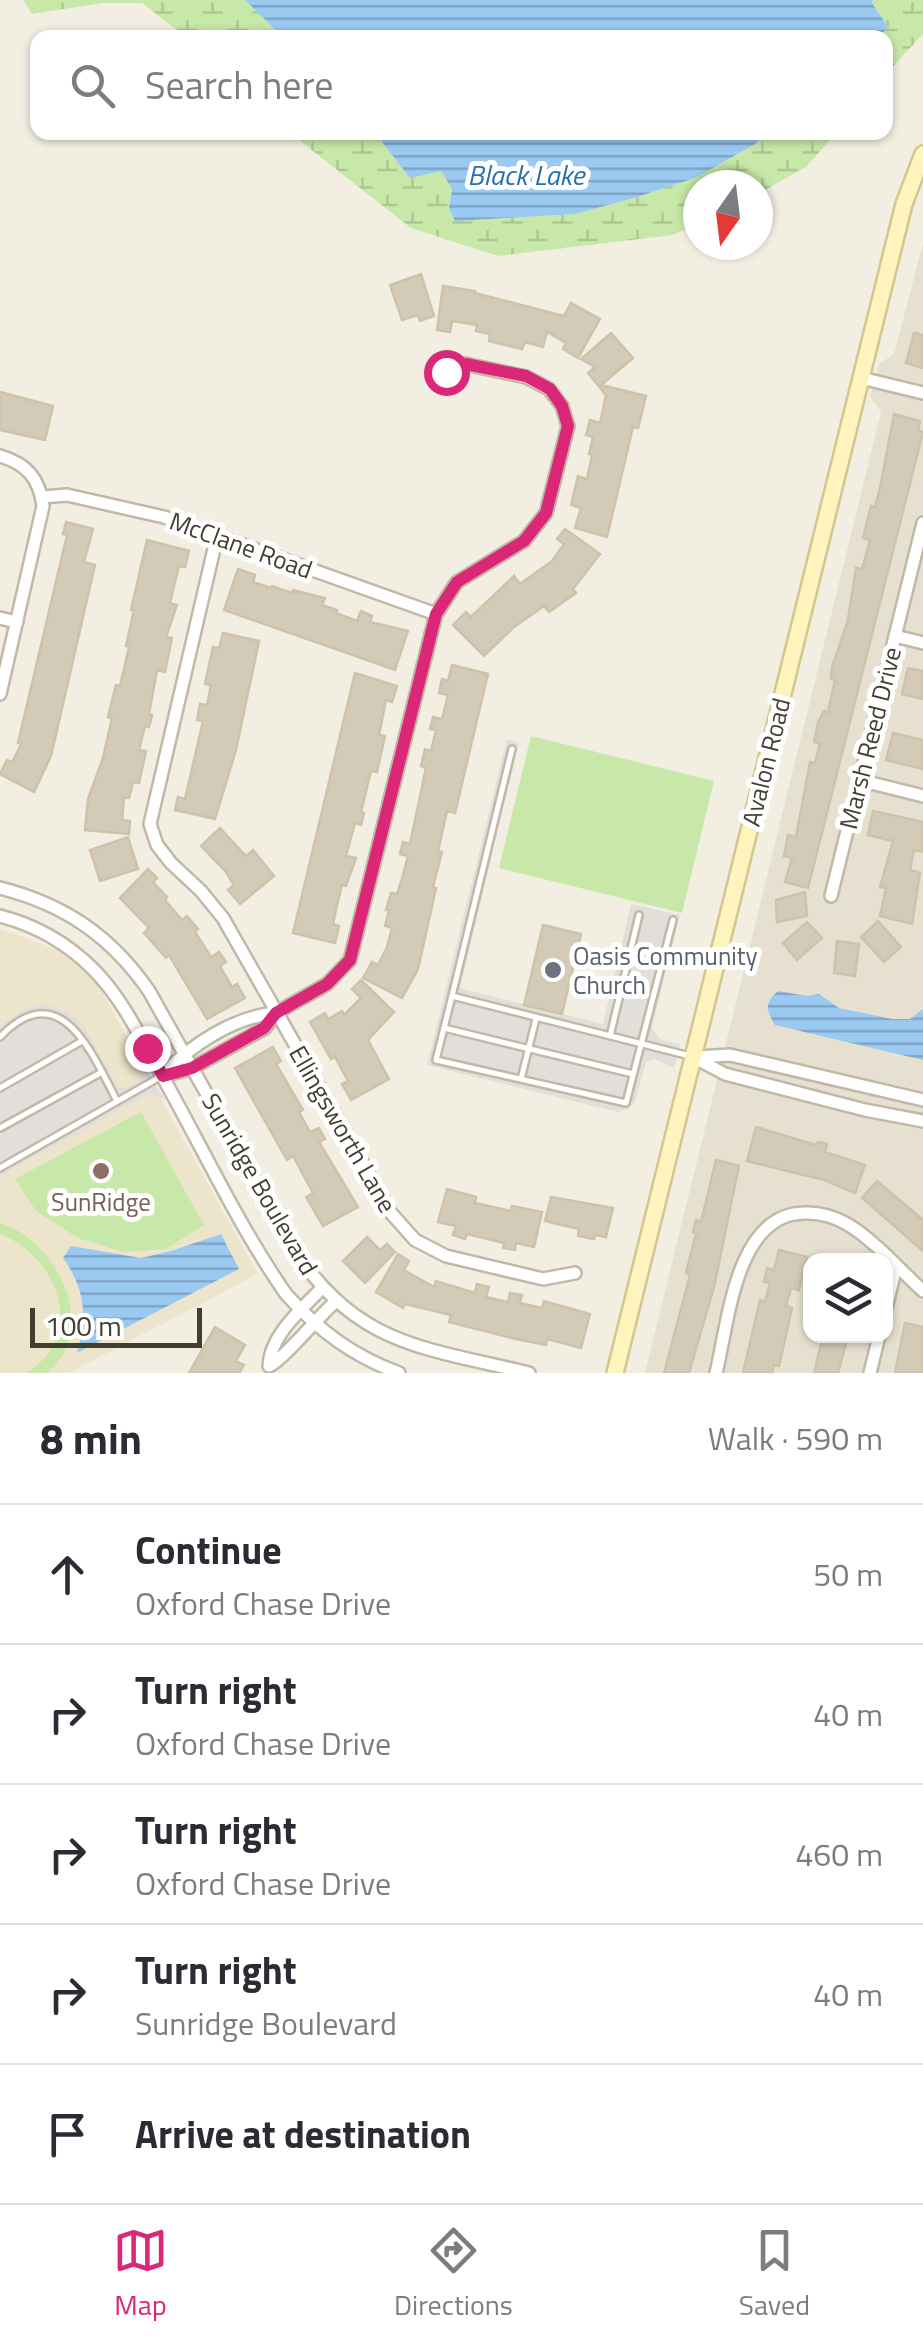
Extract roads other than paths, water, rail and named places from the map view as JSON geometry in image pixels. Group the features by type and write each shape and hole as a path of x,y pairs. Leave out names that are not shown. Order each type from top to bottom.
{"main road":[{"name":"Avalon Road","path":"614,1373 904,204 923,154"}],"street":[{"path":"163,1076 192,1068 264,1028 276,1013 327,984 350,960 436,614 457,582 524,541 546,513 568,426 562,406 550,389 526,376 466,364 446,372"},
{"path":"861,378 923,393"},
{"path":"0,456 25,466 34,476 43,506 0,694"},
{"name":"McClane Road","path":"42,497 67,495 138,510 436,614"},
{"name":"Marsh Reed Drive","path":"831,896 923,522"},
{"name":"Ellingsworth Lane","path":"218,536 150,824 157,844 223,918 390,1213 415,1240 446,1256 543,1278 575,1274"},
{"path":"0,618 16,622"},
{"path":"895,636 923,643"},
{"path":"859,780 923,796"},
{"name":"Sunridge Boulevard","path":"0,888 77,918 112,945 149,990 292,1246 336,1302 369,1326 404,1342 529,1373"},
{"name":"Sunridge Boulevard","path":"0,916 40,930 94,970 126,1012 271,1270 301,1310 356,1355 399,1373"},
{"path":"163,1076 184,1052 256,1014 276,1013"},
{"path":"225,1031 234,1046"},
{"path":"693,1057 730,1055 923,1100"},
{"path":"693,1057 725,1074 923,1121"},
{"path":"865,1110 869,1090"},
{"path":"716,1373 744,1260 768,1226 786,1216 807,1212 830,1216 850,1226 923,1291"},
{"path":"893,1279 896,1266"},
{"path":"266,1370 279,1338 322,1288"},
{"path":"266,1370 278,1363 312,1322 336,1302"},
{"path":"870,1373 877,1343"}],"lane":[{"path":"512,749 436,1060 626,1103 673,920"},
{"path":"610,1036 639,915"},
{"path":"452,996 693,1057"},
{"path":"0,1037 18,1019 52,1012 69,1024 118,1101"},
{"path":"521,1079 536,1018"},
{"path":"444,1028 634,1074"},
{"path":"0,1088 82,1042"},
{"path":"0,1128 102,1072"},
{"path":"0,1168 163,1076"}],"water":[{"path":"245,0 873,0 888,27 885,30 276,30"},
{"name":"Black Lake","path":"380,140 760,140 709,170 683,170 683,182 575,214 455,221 449,208 452,189 441,171 410,178"},
{"path":"778,991 819,994 839,1008 892,1019 910,1019 923,1009 923,1060 775,1025 768,1007"},
{"path":"221,1234 239,1269 77,1353 83,1328 82,1304 76,1281 63,1258 71,1246 141,1258"}],"place":[{"name":"Oasis Community Church","path":"553,970"},
{"name":"SunRidge","path":"101,1171"}]}
